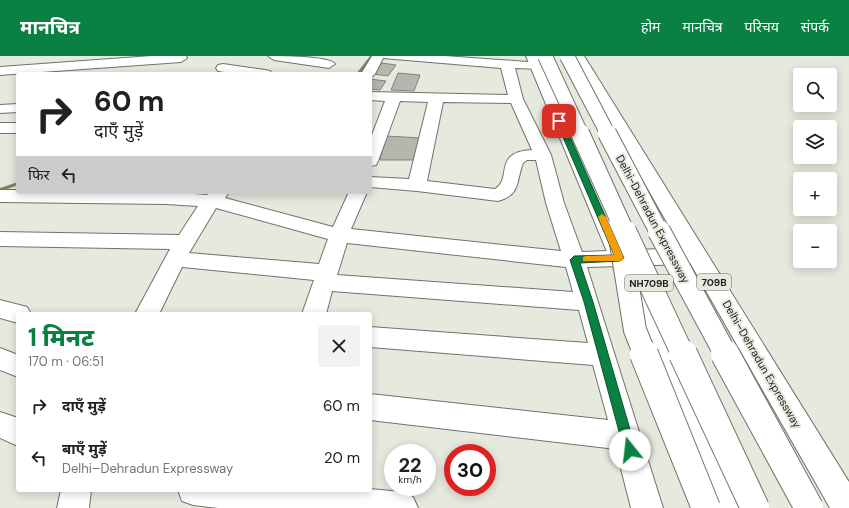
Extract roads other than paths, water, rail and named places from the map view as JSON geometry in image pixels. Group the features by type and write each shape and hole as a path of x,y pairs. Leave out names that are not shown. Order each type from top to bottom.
{"main road":[{"path":"0,84 31,56"},
{"path":"58,71 69,56"},
{"path":"230,56 220,71 235,72"},
{"path":"274,56 333,60"},
{"path":"369,72 378,56"},
{"path":"388,56 527,61"},
{"name":"Delhi-Dehradun Expressway","path":"567,56 649,213 809,508"},
{"name":"Delhi–Dehradun Expressway","path":"578,56 698,255 847,508"},
{"path":"0,71 58,71 148,58 180,61"},
{"path":"138,72 148,58"},
{"path":"322,72 333,60"},
{"path":"527,61 516,99 543,155 555,203 588,302 647,508"},
{"path":"527,61 620,258 729,508"},
{"name":"NH709B","path":"527,61 617,214 755,508"},
{"path":"372,96 436,99 516,99"},
{"path":"372,157 394,97"},
{"path":"417,185 436,99"},
{"path":"0,108 16,108"},
{"path":"0,128 16,128"},
{"path":"372,182 417,185 498,194 505,192 508,188 515,161 519,157 543,155"},
{"path":"0,196 16,189"},
{"path":"315,312 339,235 357,194"},
{"path":"0,196 166,198 216,197 339,235 574,260 698,255"},
{"path":"148,312 180,251 216,197"},
{"path":"617,214 635,330 706,508"},
{"path":"0,239 180,251 325,277 588,302"},
{"path":"0,309 16,313"},
{"path":"372,337 603,355"},
{"path":"0,359 16,365"},
{"path":"372,407 626,436"},
{"path":"0,425 16,431"},
{"path":"73,508 76,492"},
{"path":"214,492 402,508"}],"waterway":[{"path":"360,72 372,56"},
{"path":"0,190 16,184"}]}
